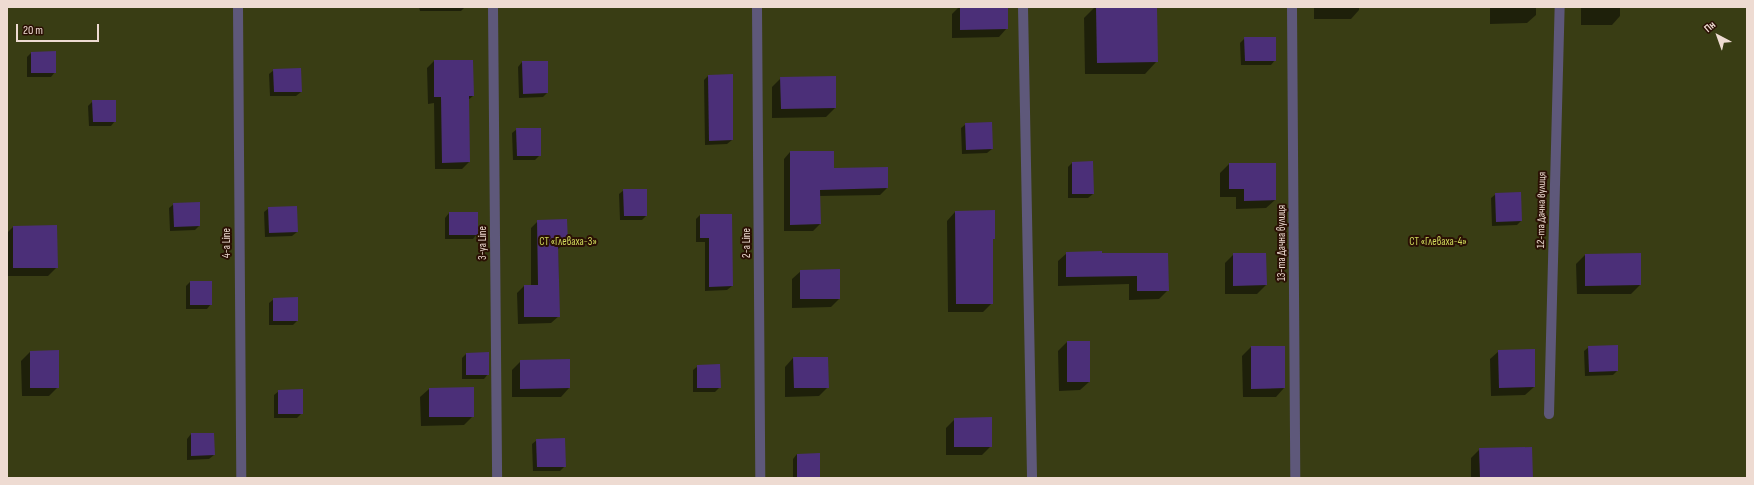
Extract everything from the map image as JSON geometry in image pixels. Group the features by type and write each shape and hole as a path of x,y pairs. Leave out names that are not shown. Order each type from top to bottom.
{"street":[{"name":"4-a Line","path":"238,7 241,478"},
{"name":"3-ya Line","path":"493,7 497,478"},
{"name":"2-a Line","path":"757,7 760,478"},
{"path":"1023,7 1032,478"},
{"name":"13-та Дачна вулиця","path":"1292,7 1295,478"},
{"name":"12-та Дачна вулиця","path":"1549,414 1560,7"}],"green space":[{"name":"СТ «Глеваха-3»","path":"7,7 1747,7 1747,478 7,478"}],"building":[{"path":"960,7 1008,7 1008,29 960,30"},
{"path":"1096,7 1157,7 1158,62 1097,63"},
{"path":"1244,37 1276,37 1276,61 1245,61"},
{"path":"56,51 56,73 31,73 31,52"},
{"path":"434,60 473,60 474,96 469,96 470,162 442,163 441,97 434,97"},
{"path":"522,61 548,61 548,93 523,94"},
{"path":"301,68 302,92 274,92 273,69"},
{"path":"733,74 733,140 709,141 708,75"},
{"path":"836,76 836,108 781,109 780,77"},
{"path":"92,100 116,100 116,122 93,122"},
{"path":"992,122 993,149 966,150 965,123"},
{"path":"516,128 541,128 541,156 517,156"},
{"path":"790,151 834,151 834,168 888,167 888,188 820,190 821,224 790,225"},
{"path":"1093,161 1094,194 1072,194 1072,162"},
{"path":"1229,163 1276,163 1276,200 1244,201 1244,189 1229,189"},
{"path":"623,189 647,189 647,216 624,216"},
{"path":"1521,192 1522,221 1496,222 1495,193"},
{"path":"200,202 200,226 174,227 173,203"},
{"path":"297,206 298,232 269,233 268,207"},
{"path":"995,210 995,239 993,239 993,304 956,304 955,211"},
{"path":"449,212 478,212 478,235 449,235"},
{"path":"700,214 732,214 733,286 709,287 709,238 700,238"},
{"path":"567,219 568,243 558,243 560,317 524,317 524,285 538,285 537,220"},
{"path":"57,225 58,268 13,268 13,226"},
{"path":"1102,251 1102,253 1168,253 1169,291 1137,291 1137,276 1066,277 1066,252"},
{"path":"1233,253 1266,253 1267,285 1233,286"},
{"path":"1641,253 1641,285 1585,286 1585,254"},
{"path":"840,269 840,299 800,299 800,270"},
{"path":"190,281 212,281 212,305 190,305"},
{"path":"298,297 298,321 273,321 273,298"},
{"path":"1067,341 1090,341 1090,382 1067,382"},
{"path":"1618,345 1618,371 1589,372 1588,346"},
{"path":"1251,346 1285,346 1285,388 1251,389"},
{"path":"1535,349 1535,387 1499,388 1498,350"},
{"path":"59,350 59,388 30,388 30,351"},
{"path":"489,352 489,375 466,375 466,353"},
{"path":"793,357 828,357 829,388 794,388"},
{"path":"570,359 570,388 520,389 520,360"},
{"path":"720,364 721,388 697,388 697,365"},
{"path":"474,387 474,417 429,417 429,388"},
{"path":"303,389 303,414 278,414 278,390"},
{"path":"992,417 992,447 954,447 954,418"},
{"path":"191,433 214,433 215,455 191,456"},
{"path":"565,438 566,467 537,467 536,439"},
{"path":"1532,447 1533,478 1480,478 1479,448"},
{"path":"820,453 820,477 797,478 797,454"}],"park label":[{"name":"СТ «Глеваха-4»","path":"1438,242"}]}
